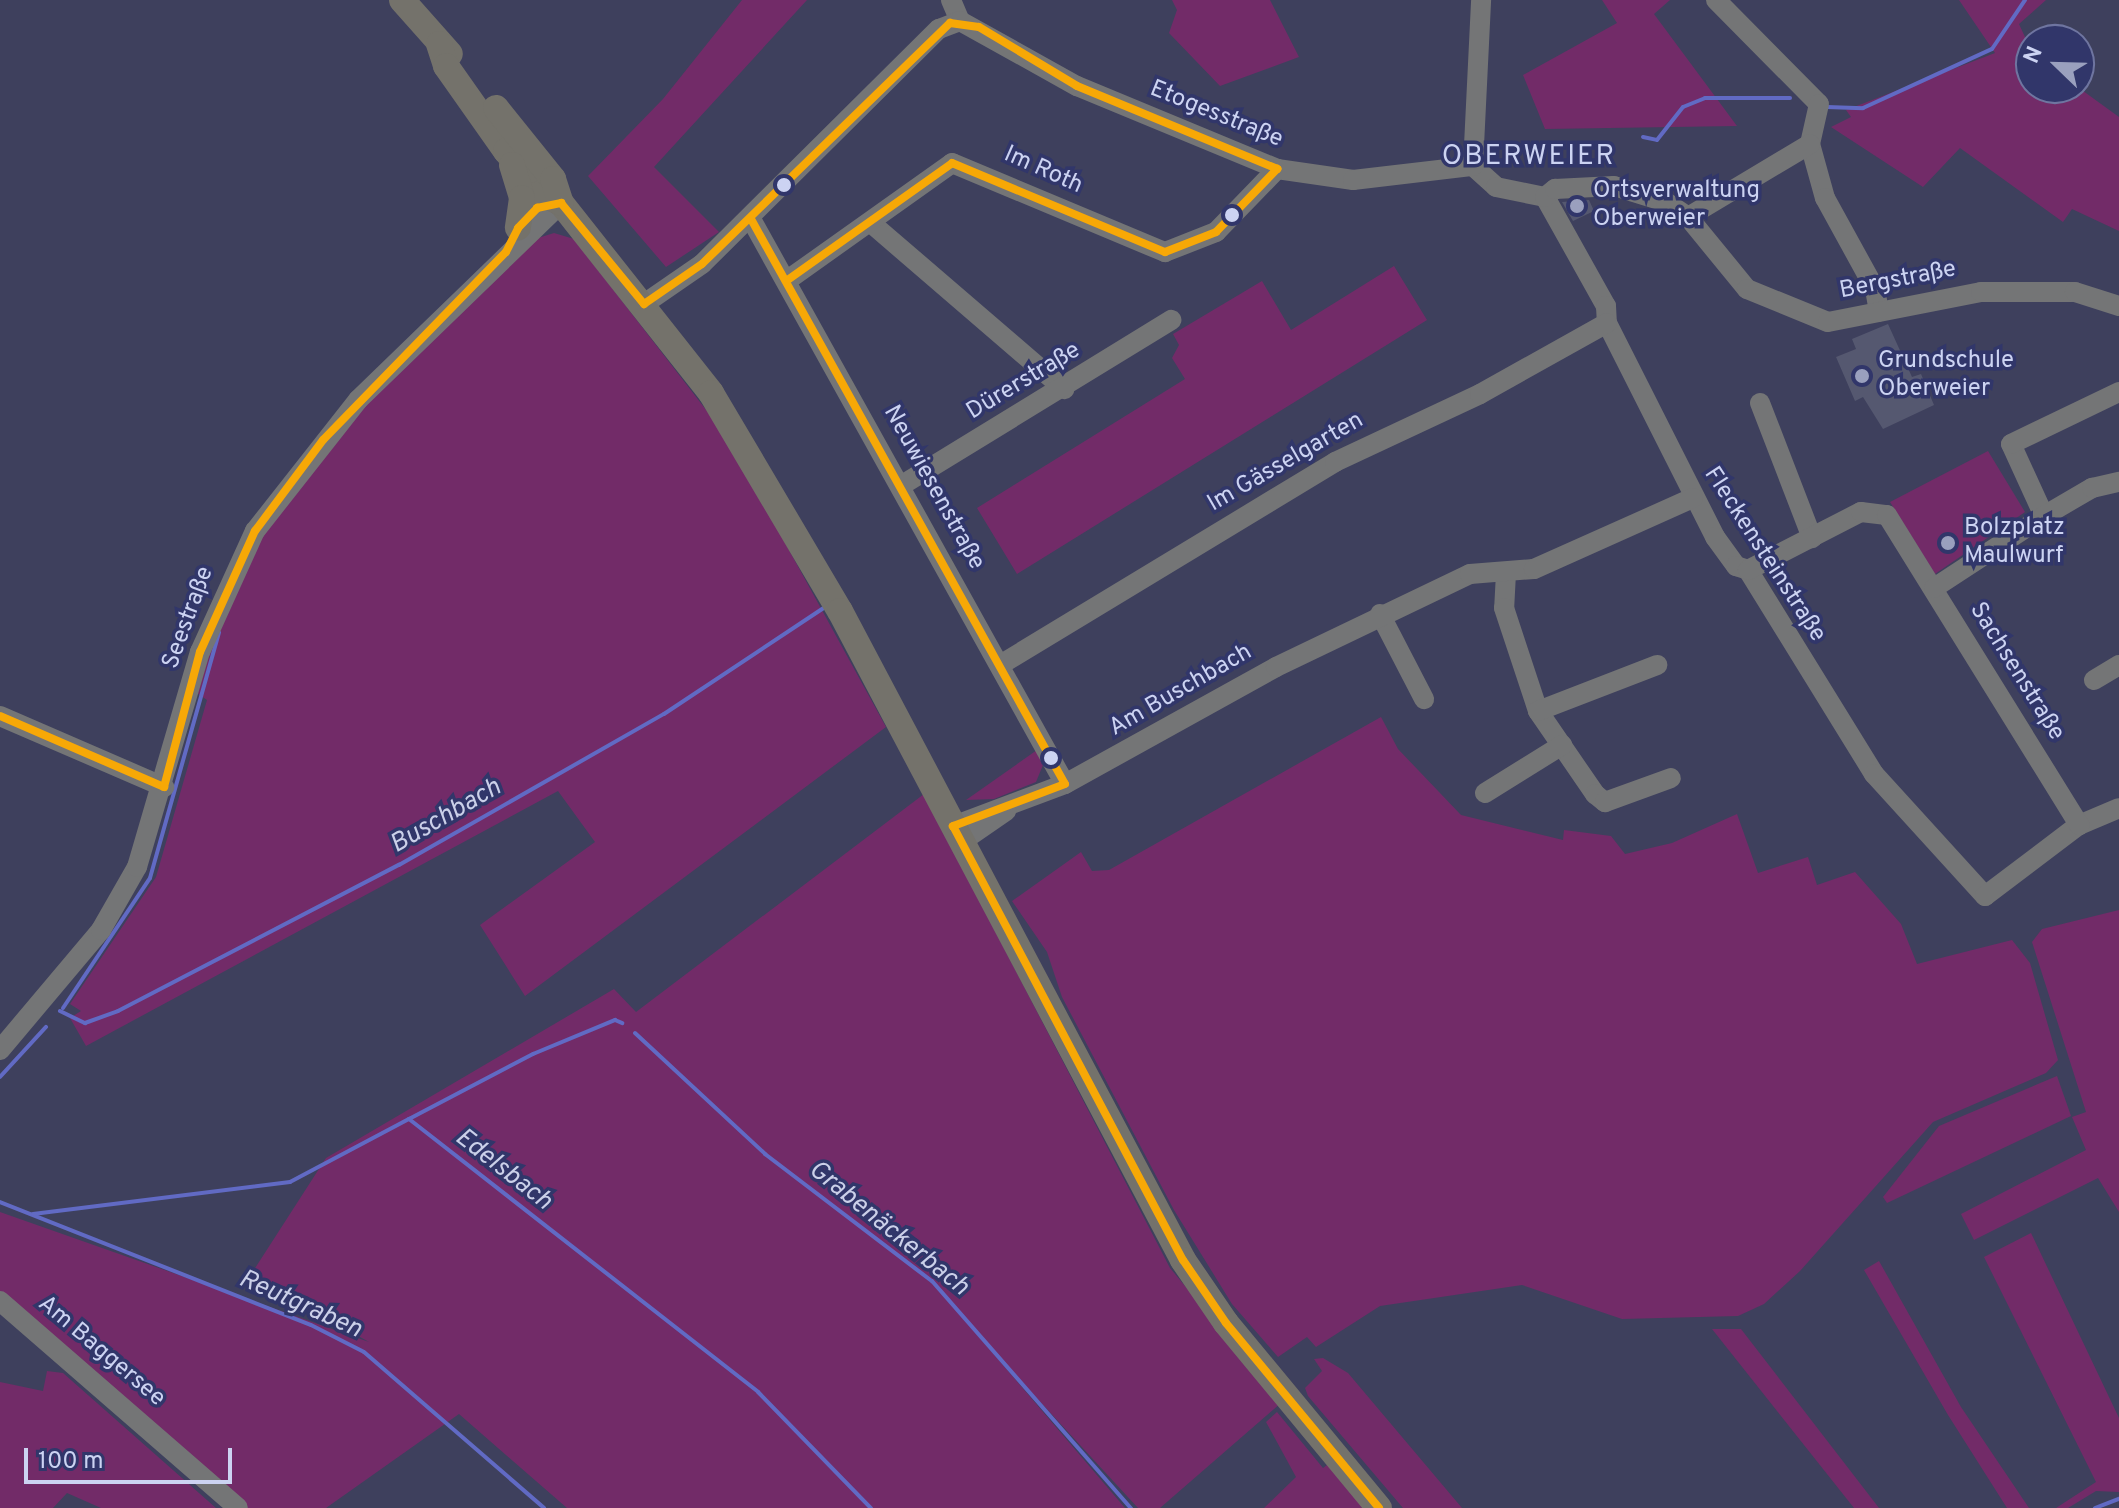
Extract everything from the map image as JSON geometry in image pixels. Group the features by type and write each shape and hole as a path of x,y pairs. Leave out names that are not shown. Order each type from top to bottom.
{"main road":[{"path":"402,0 553,179 561,203 644,304 746,447 957,834 1183,1260 1226,1323 1379,1508"},
{"path":"439,44 446,66 506,151 541,193 561,203"},
{"path":"506,151 522,198 518,228"}],"street":[{"path":"644,304 751,219 904,62 939,29 960,21 951,0"},
{"path":"1481,0 1473,166 1496,187 1545,197"},
{"path":"1716,0 1813,93 1820,114 1810,144 1825,198 1875,289 1879,312"},
{"name":"Etogesstraße","path":"960,21 1077,86 1277,169 1342,180 1473,166"},
{"path":"1688,217 1810,144"},
{"name":"Im Roth","path":"789,279 871,223 937,169 963,164 1165,252 1216,232 1277,169"},
{"name":"Bergstraße","path":"1545,197 1579,186 1637,189 1688,217 1747,289 1762,298 1828,322 1981,292 2075,292 2119,306"},
{"name":"Fleckensteinstraße","path":"1545,197 1606,306 1607,323 1693,498 1736,566 1748,570 1874,774 1985,896 2079,825"},
{"name":"Seestraße","path":"506,252 518,228 537,208 561,203"},
{"name":"Seestraße","path":"0,1050 56,988 122,897 151,835 200,652 255,531 358,400 506,252 543,225 561,203"},
{"name":"Neuwiesenstraße","path":"751,219 789,279 1065,784"},
{"path":"871,223 1064,389"},
{"name":"Dürerstraße","path":"902,485 1064,389 1171,320"},
{"name":"Im Gässelgarten","path":"1000,665 1335,462 1480,394 1607,323"},
{"path":"2044,516 2011,444 2119,392"},
{"path":"1760,403 1812,538"},
{"path":"1934,588 2092,488 2119,482"},
{"name":"Am Buschbach","path":"957,834 1065,784 1380,614 1470,574 1534,569 1693,498"},
{"name":"Sachsenstraße","path":"1748,570 1876,510 1887,515 2079,825"},
{"path":"1506,573 1504,608 1538,711 1605,802 1671,778"},
{"path":"1380,614 1424,699"},
{"path":"1538,711 1657,665"},
{"path":"2094,680 2119,665"},
{"path":"0,716 164,787"},
{"path":"1485,793 1562,745"},
{"path":"2079,825 2119,808"},
{"name":"Am Baggersee","path":"0,1301 238,1508"}],"shaded area":[{"path":"742,0 807,0 654,167 719,232 666,267 588,176 663,99"},
{"path":"1172,0 1270,0 1299,57 1220,86 1169,33 1177,10"},
{"path":"1602,0 1670,0 1654,14 1737,126 1545,129 1523,75 1617,23"},
{"path":"1959,0 2046,0 2019,24 2015,24 2015,104 2095,104 2095,100 2119,117 2119,231 2072,209 2063,222 1960,148 1923,187 1831,127 1851,117 1846,110 1995,53"},
{"path":"554,233 574,239 727,437 886,727 525,996 480,925 595,842 558,791 86,1046 70,1018 81,1011 70,1004 156,877 207,700 194,691 237,573 335,432 538,238"},
{"path":"1394,266 1427,320 1017,574 977,508 1185,379 1172,358 1179,345 1173,334 1262,281 1291,330"},
{"name":"Bolzplatz Maulwurf","path":"1988,451 2025,512 1935,574 1890,502"},
{"path":"1381,717 1398,749 1461,815 1563,840 1564,830 1611,836 1625,854 1672,843 1737,814 1758,873 1808,857 1817,885 1855,872 1901,924 1917,964 2012,940 2030,963 2058,1060 2046,1073 1933,1122 1800,1271 1764,1304 1738,1316 1622,1319 1522,1285 1380,1306 1316,1347 1307,1337 1278,1357 1232,1304 1174,1210 1062,997 1047,952 1012,901 1081,852 1092,871 1109,870"},
{"path":"1037,750 1045,760 1036,782 994,799 966,800"},
{"path":"924,794 1170,1268 1282,1402 1160,1508 1138,1508 962,1317 1125,1508 567,1508 459,1414 326,1508 245,1508 0,1292 0,1212 369,1342 250,1276 326,1158 614,989 636,1012"},
{"path":"2119,910 2119,1212 2098,1178 1974,1240 1961,1214 2086,1150 2072,1117 2086,1112 2032,942 2042,929"},
{"path":"2057,1076 2071,1116 1887,1203 1883,1197 1939,1126"},
{"path":"2031,1233 2119,1418 2119,1492 2096,1491 2068,1508 2056,1508 2096,1482 1984,1257"},
{"path":"1879,1261 1961,1407 2029,1508 2007,1508 1948,1415 1864,1270"},
{"path":"1712,1329 1741,1329 1879,1508 1854,1508"},
{"path":"1323,1358 1348,1373 1462,1508 1403,1508 1308,1396 1305,1388 1322,1371 1314,1359"},
{"path":"47,1371 63,1373 216,1508 101,1508 67,1493 53,1508 0,1508 0,1382 43,1391"},
{"path":"1277,1412 1323,1468 1331,1462 1371,1508 1264,1508 1296,1477 1266,1422"}],"building":[{"name":"Ortsverwaltung Oberweier","path":"1589,200 1594,211 1573,221 1562,202"},
{"name":"Grundschule Oberweier","path":"1888,324 1912,377 1921,374 1934,405 1883,429 1863,397 1855,401 1836,357 1856,349 1852,339"}],"waterway":[{"path":"1827,107 1863,108 1992,49 2025,0"},
{"path":"1643,137 1657,140 1683,107 1705,98 1790,98"},
{"name":"Buschbach","path":"60,1011 85,1023 118,1011 399,865 664,714 828,605"},
{"path":"63,1008 150,878 219,633"},
{"name":"Grabenäckerbach","path":"409,1119 533,1054 615,1020 622,1023"},
{"name":"Buschbach","path":"0,1077 46,1027"},
{"name":"Grabenäckerbach","path":"635,1033 765,1154 932,1281 1131,1508"},
{"name":"Edelsbach","path":"33,1214 290,1182 409,1119 758,1392 871,1508"},
{"name":"Reutgraben","path":"0,1202 311,1325 364,1352 544,1508"},
{"path":"2095,1508 2119,1499"}],"transit line":[{"path":"644,304 702,264 950,23 979,27 1077,86 1277,169"},
{"path":"789,279 952,163 1165,252 1216,232 1277,169"},
{"path":"561,203 644,304"},
{"path":"164,787 200,652 255,531 323,440 506,252 518,228 537,208 561,203"},
{"path":"751,219 1065,784"},
{"path":"0,716 164,787"},
{"path":"1065,784 953,826 1183,1260 1226,1323 1379,1508"}],"place":[{"name":"Ortsverwaltung Oberweier","path":"1577,206"},
{"name":"Grundschule Oberweier","path":"1862,376"},
{"name":"Bolzplatz Maulwurf","path":"1948,543"}],"district":[{"name":"OBERWEIER","path":"1529,157"}]}
